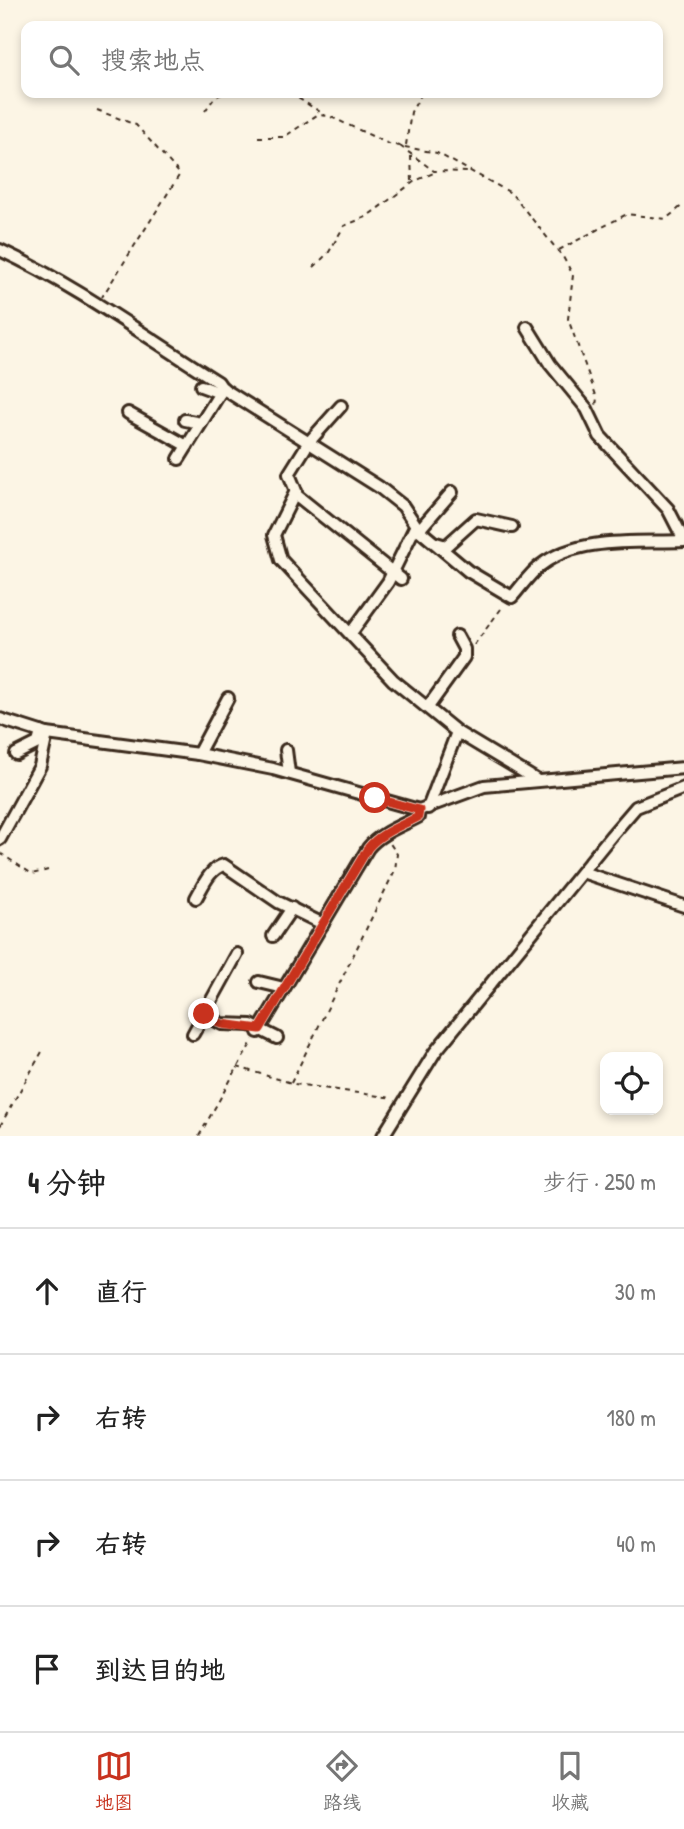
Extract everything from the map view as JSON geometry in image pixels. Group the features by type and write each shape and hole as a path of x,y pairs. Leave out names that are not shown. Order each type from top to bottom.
{"street":[{"path":"0,250 34,266 97,303 218,382 221,390"},
{"path":"201,386 221,390 379,486 403,506 417,528 468,571 511,597 541,565 567,551 595,545 684,541 668,509 600,436 587,409 550,364 527,327"},
{"path":"180,459 221,390"},
{"path":"341,406 309,442 289,474 295,494 397,575"},
{"path":"128,413 187,446"},
{"path":"185,420 201,423"},
{"path":"351,633 397,575 417,528 452,492"},
{"path":"295,494 278,525 274,542 281,560 393,680 457,732 535,779"},
{"path":"436,543 446,546 476,519 512,527"},
{"path":"428,707 465,652 457,636"},
{"path":"198,754 228,698"},
{"path":"0,719 44,733 198,754 289,773 423,809 484,786 535,779 684,768"},
{"path":"259,1031 368,848 377,837 400,829 418,817 457,732"},
{"path":"16,754 38,743 44,733"},
{"path":"0,839 40,766 44,733"},
{"path":"286,751 289,773"},
{"path":"383,1136 435,1052 636,807 684,788"},
{"path":"197,898 207,878 218,866 224,865 278,902 323,924"},
{"path":"582,872 684,906"},
{"path":"273,936 292,908"},
{"path":"193,1034 237,954"},
{"path":"259,982 285,988"},
{"path":"204,1014 222,1024 259,1031 277,1038"}],"path":[{"path":"205,111 214,98"},
{"path":"298,98 326,116 399,145 437,153 511,193 558,251 573,275 568,319 597,398 594,424"},
{"path":"406,146 411,112 419,98"},
{"path":"97,110 136,125 180,174 97,303"},
{"path":"258,137 284,137 306,120 317,115 326,116"},
{"path":"399,145 436,172"},
{"path":"411,155 413,182"},
{"path":"314,267 329,252 344,226 366,217 413,182 436,172 470,172"},
{"path":"558,251 627,214 666,219 684,204"},
{"path":"465,652 511,597"},
{"path":"291,1083 398,860 384,835"},
{"path":"0,853 32,874 48,870"},
{"path":"199,1136 259,1031"},
{"path":"0,1126 43,1050"},
{"path":"237,1067 291,1083 405,1100"}],"route":[{"path":"204,1014 222,1024 251,1025 260,1029 368,848 377,837 400,829 418,817 419,810 375,798"}]}
